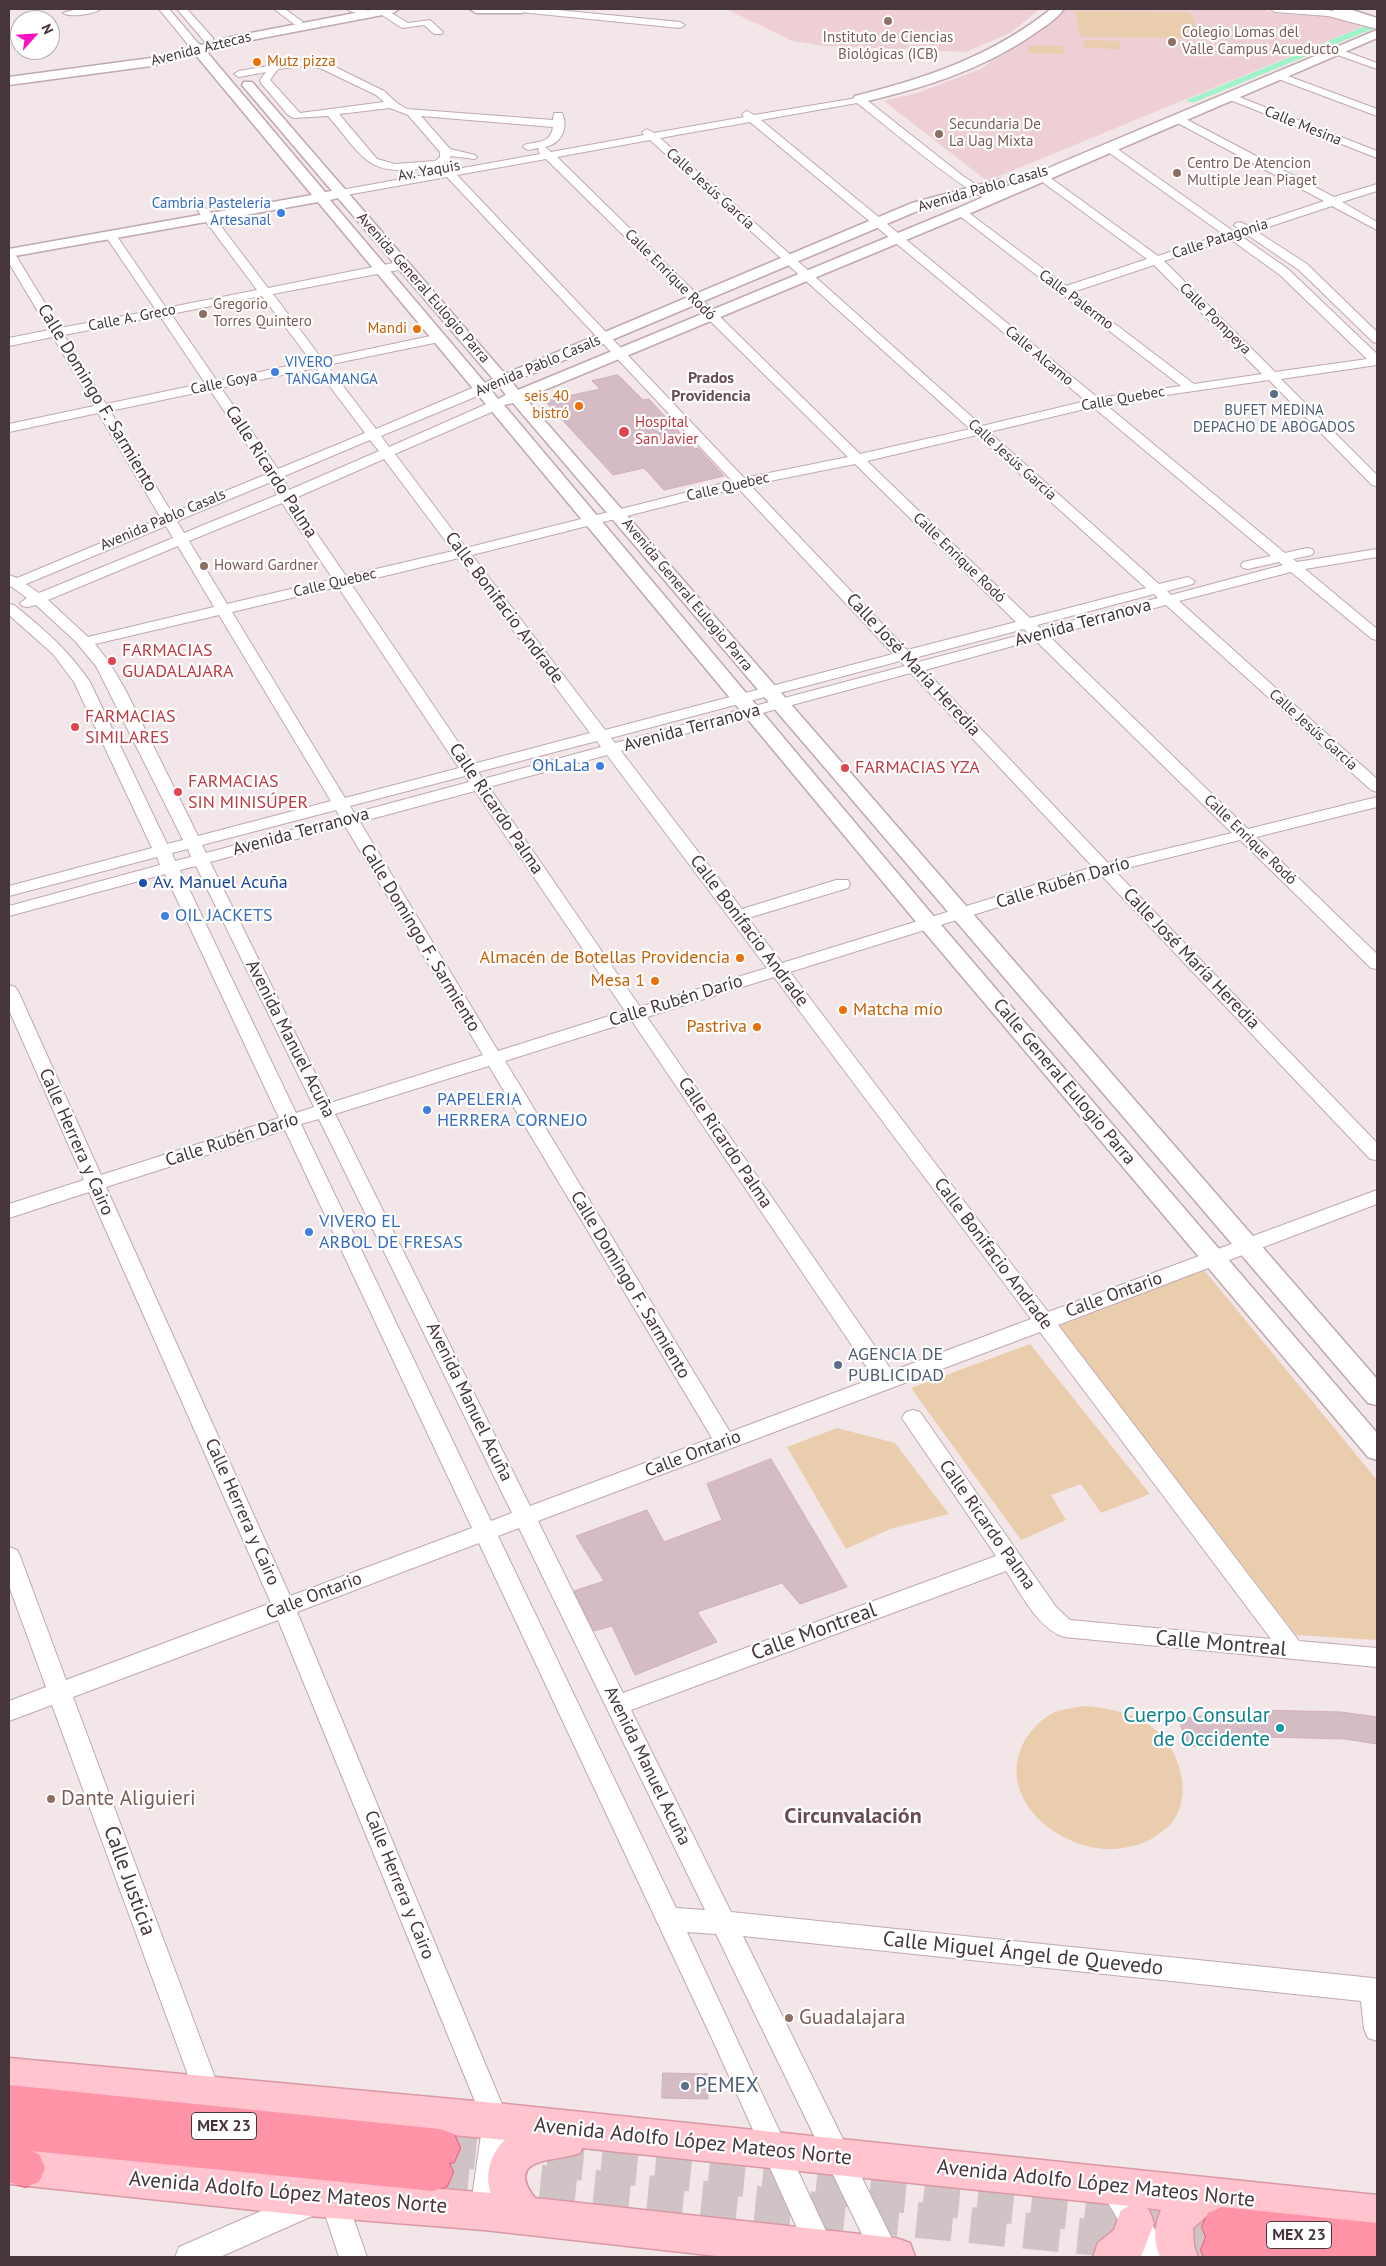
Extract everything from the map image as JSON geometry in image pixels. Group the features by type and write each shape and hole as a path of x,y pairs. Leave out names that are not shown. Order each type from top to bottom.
{"main road":[{"name":"Avenida Adolfo López Mateos Norte","path":"9,2075 496,2121 1112,2186 1217,2224 1289,2257"},
{"name":"Avenida Adolfo López Mateos Norte","path":"9,2104 437,2160 9,2130"},
{"path":"525,2216 512,2197 507,2185 508,2169 516,2153 532,2144 550,2140 588,2140 610,2134"},
{"name":"Avenida Adolfo López Mateos Norte","path":"14,2166 326,2199 525,2216 780,2251 890,2257"},
{"path":"1179,2257 1173,2237 1178,2214 1186,2206 1217,2224"},
{"name":"Avenida Adolfo López Mateos Norte","path":"1217,2224 1377,2214"},
{"path":"1112,2257 1127,2246 1133,2235 1136,2223"},
{"name":"Avenida Adolfo López Mateos Norte","path":"1217,2224 1377,2243"}],"street":[{"path":"68,13 96,9"},
{"name":"Avenida General Eulogio Parra","path":"164,9 229,67 276,118 517,396 774,698"},
{"name":"Avenida General Eulogio Parra","path":"182,9 204,45"},
{"path":"279,9 308,22"},
{"path":"352,9 366,9"},
{"name":"Avenida Aztecas","path":"9,75 147,57 366,9"},
{"path":"476,9 521,9 680,25"},
{"path":"1009,40 1046,9"},
{"path":"854,97 895,91 943,76 1009,40 1058,9"},
{"path":"1275,9 1317,11"},
{"path":"1301,9 1377,24"},
{"path":"1343,10 1367,14 1373,11 1371,9"},
{"path":"387,10 406,26 426,22 438,32"},
{"name":"Avenida Aztecas","path":"9,81 167,59 204,45 308,22 387,10"},
{"path":"1343,10 1377,24"},
{"name":"Avenida Pablo Casals","path":"11,581 503,381 933,200 1039,175 1065,166 1377,34"},
{"path":"1336,51 1377,66"},
{"path":"167,59 272,70 305,62 322,65 380,93 390,105"},
{"name":"Avenida General Eulogio Parra","path":"229,67 258,121 746,705"},
{"path":"272,70 266,83 292,113 303,116 390,105 412,113 558,119 557,136 553,141 517,149"},
{"path":"1277,76 1377,113"},
{"name":"Calle Mesina","path":"1229,96 1377,155"},
{"path":"854,97 975,189 991,199"},
{"name":"Av. Yaquis","path":"9,246 206,214 854,97"},
{"path":"332,113 378,164 401,168 443,157 476,156"},
{"path":"412,113 443,157"},
{"name":"Calle Alcamo","path":"750,116 1377,636"},
{"path":"258,121 276,118"},
{"path":"1176,118 1334,202 1377,228"},
{"name":"Calle Jesús García","path":"649,134 1377,787"},
{"path":"1121,142 1153,164"},
{"path":"1108,148 1284,272 1377,361"},
{"name":"Av. Yaquis","path":"339,190 449,174 546,153"},
{"name":"Calle Enrique Rodó","path":"546,153 1377,964"},
{"name":"Calle José María Heredia","path":"449,174 1104,869 1377,1154"},
{"name":"Avenida Pablo Casals","path":"10,610 285,497 517,396 961,212 1039,175"},
{"name":"Calle Pompeya","path":"1039,175 1156,260 1377,482"},
{"name":"Calle Patagonia","path":"1064,291 1377,187"},
{"name":"Av. Yaquis","path":"9,253 206,214 264,207 319,194"},
{"name":"Calle Palermo","path":"961,212 1192,388"},
{"name":"Calle Bonifacio Andrade","path":"206,214 1292,1651"},
{"path":"1232,219 1303,267 1377,339"},
{"name":"Calle Ricardo Palma","path":"110,234 274,474 285,497 474,778 887,1380"},
{"name":"Calle Domingo F. Sarmiento","path":"9,253 492,1058 725,1442"},
{"name":"Calle A. Greco","path":"9,342 404,265"},
{"name":"Calle Goya","path":"9,428 440,338"},
{"name":"Calle Quebec","path":"85,642 462,553 742,483 858,459 1095,402 1377,361"},
{"name":"Avenida Terranova","path":"1162,595 1282,556 1377,541"},
{"name":"Avenida Terranova","path":"9,891 195,852 1162,595 1294,567 1377,553"},
{"name":"Avenida Manuel Acuña","path":"11,581 37,599 85,642 108,674 618,1705 838,2158 890,2257"},
{"name":"Avenida Manuel Acuña","path":"10,610 51,642 74,668 82,682 668,1919 822,2253"},
{"name":"Calle General Eulogio Parra","path":"774,698 1377,1396"},
{"name":"Calle General Eulogio Parra","path":"746,705 929,924 1377,1450"},
{"name":"Calle Rubén Darío","path":"9,1211 325,1110 1104,869 1377,802"},
{"name":"Avenida Terranova","path":"9,910 166,859"},
{"path":"738,916 842,884"},
{"name":"Calle Herrera y Cairo","path":"9,991 284,1608 496,2121 484,2212"},
{"name":"Calle Ontario","path":"9,1711 1377,1197"},
{"name":"Calle Ricardo Palma","path":"913,1418 1048,1614 1064,1628"},
{"name":"Calle Justicia","path":"9,1556 208,2094"},
{"name":"Calle Montreal","path":"618,1705 1010,1560"},
{"name":"Calle Montreal","path":"1064,1628 1377,1658"},
{"name":"Calle Miguel Ángel de Quevedo","path":"668,1919 724,1923 1375,1991"},
{"path":"1375,1991 1377,2029"},
{"path":"1112,2186 1156,2257"},
{"path":"188,2257 326,2199 353,2257"}],"shaded area":[{"name":"Instituto de Ciencias Biológicas (ICB)","path":"726,9 1040,9 1010,33 966,52 824,46 793,41"},
{"path":"1062,9 1262,9 1278,14 1327,16 1364,26 987,181 884,101 920,92 981,69"},
{"path":"1075,11 1190,12 1200,38 1081,37"},
{"path":"1084,40 1119,41 1120,49 1085,48"},
{"path":"1028,46 1063,46 1064,54 1029,53"},
{"path":"1204,1270 1377,1480 1377,1640 1296,1635 1059,1326"},
{"path":"1030,1344 1150,1494 1101,1513 1081,1484 1051,1495 1066,1520 1021,1540 911,1388"},
{"path":"837,1428 895,1443 949,1514 890,1529 846,1549 787,1447"},
{"path":"1084,1706 1116,1711 1146,1723 1167,1743 1175,1755 1183,1783 1182,1798 1178,1811 1171,1824 1153,1838 1138,1845 1106,1849 1083,1845 1061,1836 1042,1822 1027,1805 1018,1785 1017,1763 1025,1740 1031,1732 1050,1714"}],"building":[{"name":"Hospital San Javier","path":"618,375 643,400 649,399 695,449 698,448 724,476 664,490 644,468 613,475 545,401 600,389 592,381"},
{"path":"771,1459 847,1587 800,1604 782,1583 697,1612 717,1642 635,1675 612,1626 594,1631 574,1591 604,1581 576,1536 647,1510 664,1542 722,1520 707,1484"},
{"name":"Cuerpo Consular de Occidente","path":"1258,1710 1341,1712 1377,1717 1377,1744 1345,1739 1265,1737 1189,1747 1178,1719"},
{"name":"PEMEX","path":"663,2073 708,2074 708,2099 662,2098"}],"waterway":[{"path":"1192,100 1377,24"}],"tunnel":[{"path":"440,2148 1222,2227"},
{"path":"433,2172 1221,2250"}],"place":[{"name":"Instituto de Ciencias Biológicas (ICB)","path":"888,21"},
{"name":"Colegio Lomas del Valle Campus Acueducto","path":"1172,42"},
{"name":"Mutz pizza","path":"257,62"},
{"name":"Secundaria De La Uag Mixta","path":"939,134"},
{"name":"Centro De Atencion Multiple Jean Piaget","path":"1177,173"},
{"name":"Cambria Pastelería Artesanal","path":"281,213"},
{"name":"Gregorio Torres Quintero","path":"203,314"},
{"name":"Mandi","path":"417,329"},
{"name":"VIVERO TANGAMANGA","path":"275,372"},
{"name":"BUFET MEDINA DEPACHO DE ABOGADOS","path":"1274,394"},
{"name":"seis 40 bistró","path":"579,406"},
{"name":"Hospital San Javier","path":"624,432"},
{"name":"Howard Gardner","path":"204,566"},
{"name":"FARMACIAS GUADALAJARA","path":"112,661"},
{"name":"FARMACIAS SIMILARES","path":"75,727"},
{"name":"OhLaLa","path":"600,766"},
{"name":"FARMACIAS YZA","path":"845,768"},
{"name":"FARMACIAS SIN MINISÚPER","path":"178,792"},
{"name":"Av. Manuel Acuña","path":"143,883"},
{"name":"OIL JACKETS","path":"165,916"},
{"name":"Almacén de Botellas Providencia","path":"740,958"},
{"name":"Mesa 1","path":"655,981"},
{"name":"Matcha mío","path":"843,1010"},
{"name":"Pastriva","path":"757,1027"},
{"name":"PAPELERIA HERRERA CORNEJO","path":"427,1110"},
{"name":"VIVERO EL ARBOL DE FRESAS","path":"309,1232"},
{"name":"AGENCIA DE PUBLICIDAD","path":"838,1365"},
{"name":"Cuerpo Consular de Occidente","path":"1280,1728"},
{"name":"Dante Aliguieri","path":"51,1799"},
{"name":"Guadalajara","path":"789,2018"},
{"name":"PEMEX","path":"685,2086"}],"district":[{"name":"Prados Providencia","path":"711,387"},
{"name":"Circunvalación","path":"853,1817"}]}
